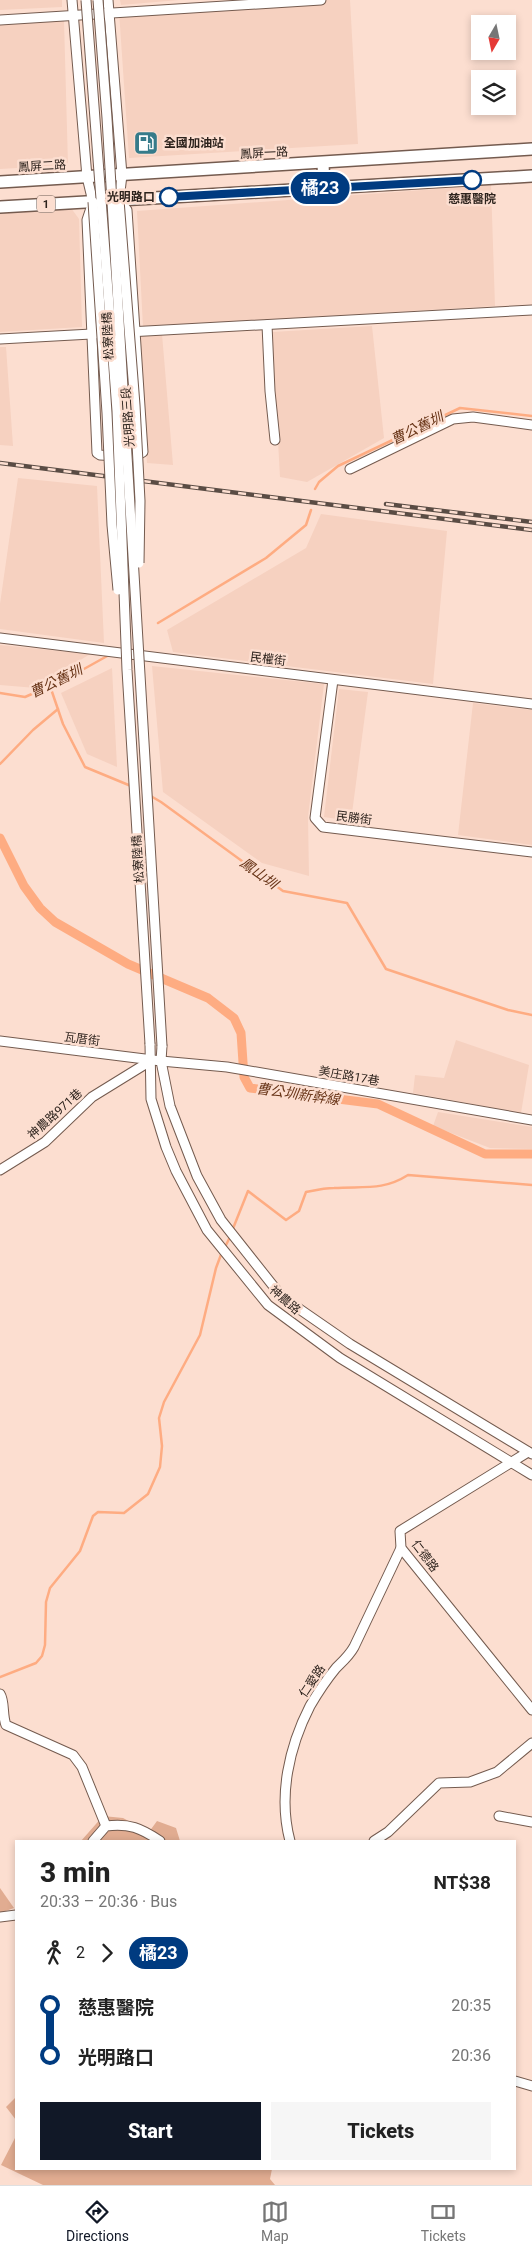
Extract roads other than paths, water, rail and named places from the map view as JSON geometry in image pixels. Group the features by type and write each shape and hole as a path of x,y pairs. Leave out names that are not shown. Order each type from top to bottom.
{"main road":[{"name":"鳳屏一路","path":"86,177 532,149"},
{"path":"323,163 324,188"},
{"name":"1","path":"0,207 532,176"},
{"name":"鳳屏二路","path":"0,182 86,177"}],"street":[{"name":"光明路三段","path":"72,0 86,177 92,202 88,220 97,453 100,456 134,457 143,452 127,210 119,200 122,175 108,0"},
{"name":"松寮陸橋","path":"86,0 117,411 127,670 150,1044"},
{"name":"松寮陸橋","path":"98,0 109,147 162,1046"},
{"path":"0,20 321,0"},
{"name":"松寮陸橋","path":"119,200 135,405 140,501 139,671"},
{"name":"松寮陸橋","path":"92,202 107,413 112,526 127,670"},
{"path":"0,339 532,310"},
{"path":"267,325 270,391 275,440"},
{"path":"350,469 453,419 474,417 532,425"},
{"name":"民權街","path":"0,638 532,704"},
{"name":"民勝街","path":"333,680 315,818 323,827 532,852"},
{"name":"瓦厝街","path":"0,1041 161,1061"},
{"name":"神農路","path":"150,1044 152,1060 151,1099 166,1147 176,1171 207,1230 268,1305 340,1358 532,1475"},
{"name":"神農路","path":"162,1046 161,1061 170,1106 197,1176 221,1220 282,1297 350,1344 530,1453"},
{"name":"神農路971巷","path":"0,1170 45,1142 92,1097 152,1060"},
{"name":"美庄路17巷","path":"161,1061 227,1067 532,1120"},
{"name":"仁德路","path":"530,1453 512,1462 400,1532 401,1548 532,1710"},
{"name":"仁愛路","path":"290,1840 286,1828 285,1777 296,1740 310,1706 336,1668 348,1657 354,1647 401,1548"},
{"path":"0,1694 6,1725 73,1754 82,1767 106,1826"},
{"path":"376,1840 388,1832 439,1783 470,1782 497,1772 532,1743"},
{"path":"499,1816 532,1822"},
{"path":"94,1840 106,1826 123,1824 138,1828 158,1840"},
{"path":"0,1917 15,1915"},
{"path":"516,2081 532,2086"}],"waterway":[{"name":"曹公舊圳","path":"315,489 319,482 338,466 460,408 532,416"},
{"name":"曹公舊圳","path":"158,623 266,558 306,525 311,510"},
{"name":"曹公舊圳","path":"0,693 25,697 66,679 109,655"},
{"name":"鳳山圳","path":"50,686 63,724 85,767 131,786"},
{"path":"0,764 33,730 58,709"},
{"name":"鳳山圳","path":"149,795 283,891 347,903 386,969 508,1010 532,1015"},
{"name":"曹公圳新幹線","path":"0,838 24,886 40,908 55,922 128,964 208,998 234,1018 241,1033 244,1077 250,1088 378,1104 485,1154 532,1154"},
{"path":"232,1231 248,1191 286,1220 299,1211 306,1192 327,1188 381,1186 390,1184 408,1175 532,1185"},
{"path":"225,1247 230,1237"},
{"path":"0,1677 36,1663 42,1656 45,1645 46,1602 50,1588 80,1551 93,1516 98,1512 124,1513 148,1494 160,1467 162,1446 159,1418 164,1402 200,1335 216,1268 222,1252"}],"railway":[{"path":"0,463 532,530"},
{"path":"386,504 532,522"}],"place":[{"name":"全國加油站","path":"146,143"},
{"name":"慈惠醫院","path":"472,180"},
{"name":"光明路口","path":"169,197"}]}
